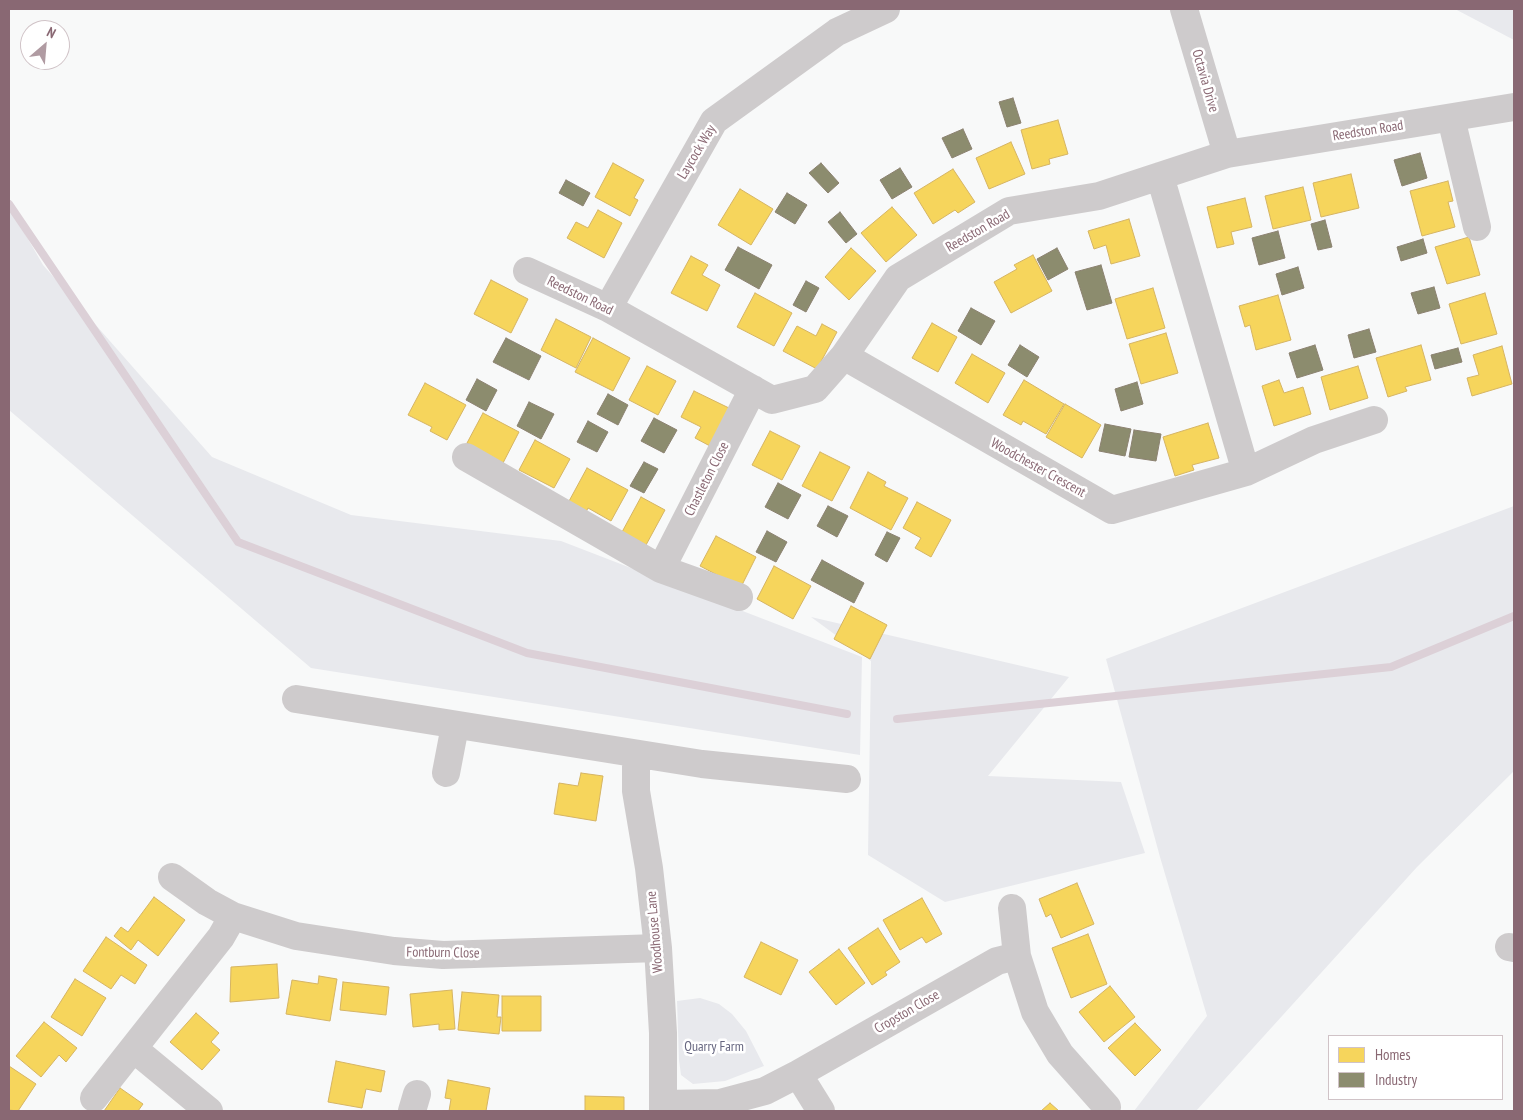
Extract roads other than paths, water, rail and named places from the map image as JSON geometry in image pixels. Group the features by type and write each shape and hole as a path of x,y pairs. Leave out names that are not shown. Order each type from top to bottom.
{"street":[{"name":"Laycock Way","path":"608,308 714,121 837,32 886,9"},
{"name":"Octavia Drive","path":"1184,9 1227,154"},
{"name":"Reedston Road","path":"527,271 608,308 772,400 816,389 844,356 898,278 1009,211 1099,196 1227,154 1514,107"},
{"path":"1452,118 1477,227"},
{"path":"1160,176 1246,472"},
{"name":"Woodchester Crescent","path":"844,356 1112,510 1246,472 1314,440 1374,420"},
{"name":"Chastleton Close","path":"661,569 753,389"},
{"path":"466,458 661,569 739,597"},
{"path":"296,699 454,726 702,764 847,778"},
{"path":"446,773 454,726"},
{"name":"Woodhouse Lane","path":"636,754 636,791 649,868 658,948 663,1033 663,1108"},
{"name":"Fontburn Close","path":"172,877 207,902 233,916 296,936 394,951 443,955 658,948"},
{"path":"1012,908 1017,956 1032,1006 1060,1054 1108,1108"},
{"path":"94,1098 221,937 233,916"},
{"name":"Cropston Close","path":"663,1108 720,1103 765,1091 997,961 1017,956"},
{"path":"134,1049 209,1111"},
{"path":"798,1074 822,1111"}],"waterway":[{"path":"9,204 238,542 527,653 847,714"},
{"path":"897,719 1391,667 1514,616"}],"park label":[{"name":"Quarry Farm","path":"714,1047"}]}
